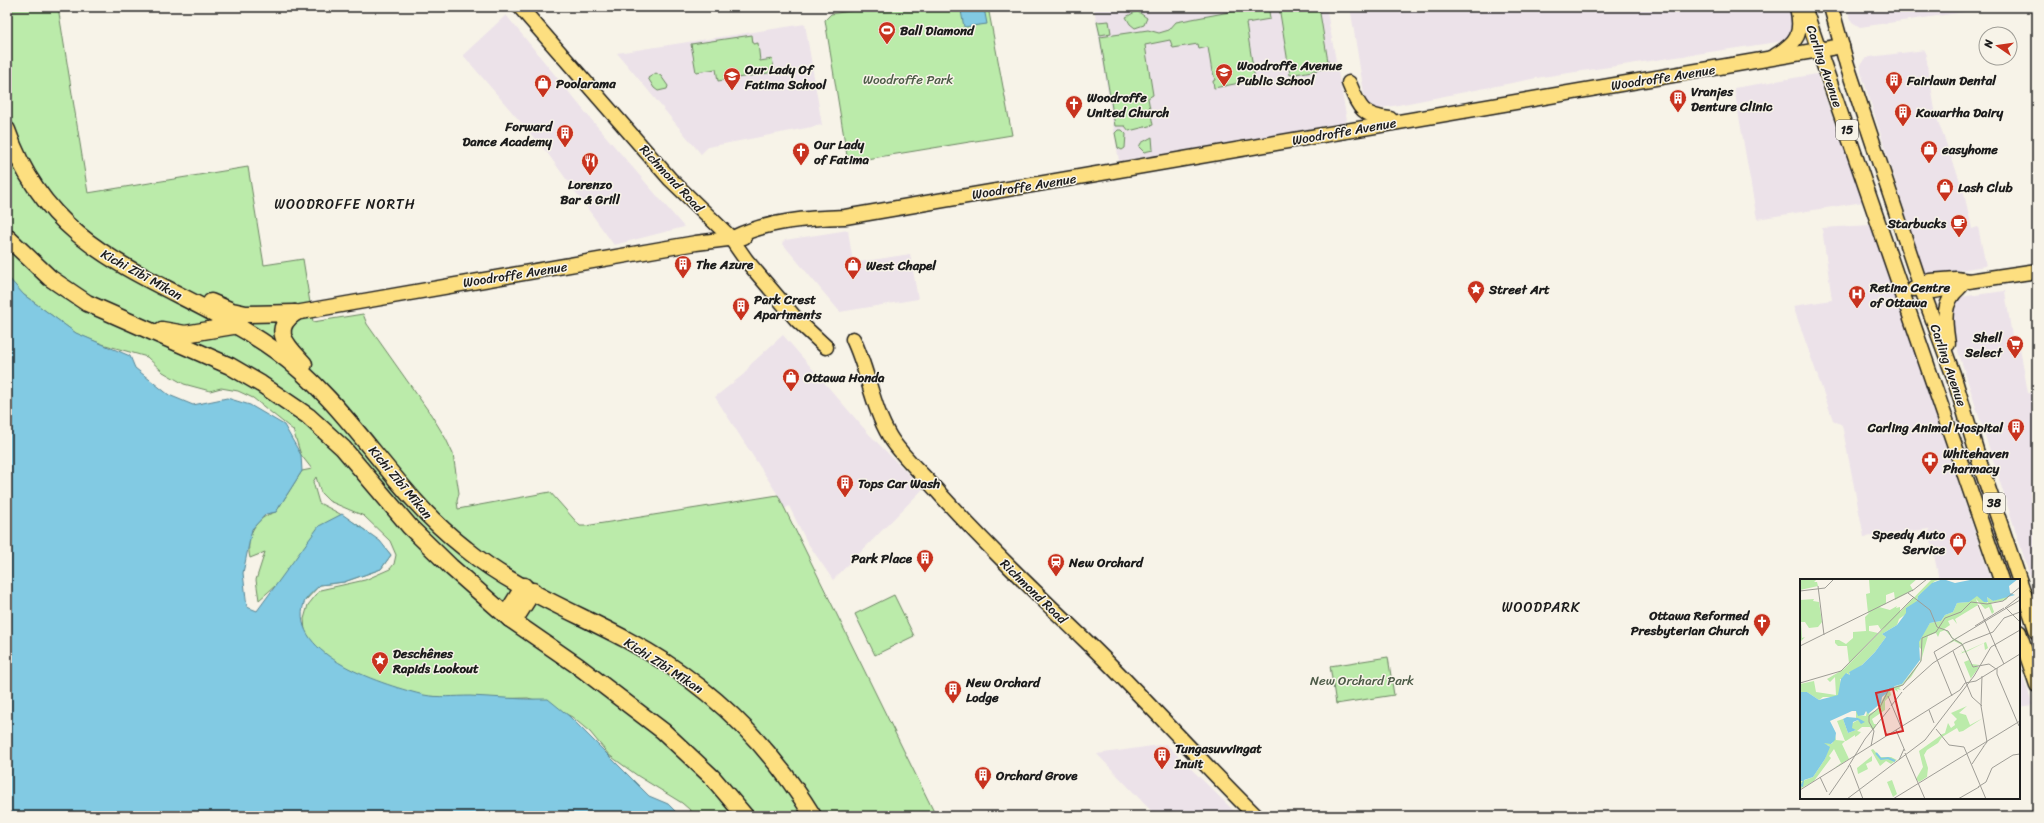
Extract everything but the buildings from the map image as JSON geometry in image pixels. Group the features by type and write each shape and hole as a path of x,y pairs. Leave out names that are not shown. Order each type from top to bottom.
{"highway":[{"name":"Kichi Zībī Mīkan","path":"7,130 20,160 40,194 62,221 98,250 129,270 236,326 274,350 299,369 337,407 406,491 440,527 475,556 500,573 651,654 689,678 724,706 752,733 778,763 814,816"},
{"name":"Kichi Zībī Mīkan","path":"7,237 50,278 106,313 235,369 273,391 308,416 342,448 424,541 510,618 578,666 663,731 712,776 745,816"},
{"path":"98,250 232,311 251,314 295,313"},
{"path":"106,313 180,334 236,326 295,313"},
{"path":"295,313 288,318 283,325 282,332 285,341 337,407"},
{"path":"510,618 509,610 528,588"}],"main road":[{"name":"Richmond Road","path":"520,7 670,179 732,237 746,260 797,320 826,347"},
{"path":"1771,58 1787,48 1798,35 1800,24 1797,7"},
{"name":"Carling Avenue","path":"1804,7 2002,579"},
{"name":"Carling Avenue","path":"1830,7 1921,287 1953,374 1984,474 2019,579"},
{"name":"Woodroffe Avenue","path":"295,313 732,237 823,217 845,217 1174,162 1404,120 1842,46"},
{"path":"1349,83 1360,107 1367,114 1377,118 1404,120"},
{"path":"1953,374 1946,334 1945,313 1947,302 1964,285 2037,271"},
{"path":"1902,292 1921,287 1930,281 1956,279 1964,285"},
{"name":"Richmond Road","path":"853,339 862,359 882,420 891,437 914,465 988,545 1126,680 1175,734 1256,816"},
{"name":"Carling Avenue","path":"2020,581 2037,632"},
{"path":"2020,635 2037,685"}],"shaded area":[{"name":"Woodroffe Avenue Public School","path":"1094,7 1326,7 1347,120 1343,123 1119,161"},
{"path":"1350,7 1792,7 1793,32 1784,41 1542,77 1367,111"},
{"path":"1846,7 2000,7 1860,27 1852,22"},
{"path":"506,15 590,118 684,227 614,245 548,154 463,55"},
{"name":"Our Lady Of Fatima School","path":"805,24 822,125 708,147 701,154 617,53"},
{"path":"1925,50 1936,116 1963,189 1972,229 1978,227 1986,266 1925,275 1861,72 1861,65 1864,59 1870,57"},
{"path":"1817,74 1863,202 1757,219 1734,88"},
{"path":"1871,225 1991,579 1939,579 1929,529 1864,537 1842,425 1833,420 1793,306 1832,300 1822,228"},
{"path":"848,230 853,263 910,254 918,299 840,312 782,243 785,240"},
{"path":"2005,291 2014,349 2020,348 2028,393 2037,392 2037,598 1958,351 1953,324 1952,311 1954,302 1960,297"},
{"path":"783,335 868,433 923,489 833,580 807,542 789,506 785,509 778,495 715,397 744,374 751,364"},
{"path":"2020,668 2033,705 2020,707"},
{"path":"1166,744 1239,816 1156,816 1097,754"}],"green space":[{"path":"7,7 58,7 88,193 248,167 264,265 303,259 313,322 363,314 367,324 432,416 446,439 453,454 459,493 457,501 458,509 550,492 580,526 585,526 778,495 936,816 697,816 682,803 638,776 609,755 590,732 572,717 545,703 528,698 447,700 366,686 314,646 305,632 304,619 308,605 320,590 365,580 390,569 394,564 396,555 390,541 364,516 329,501 321,493 316,477 313,482 319,503 358,525 376,539 391,555 381,569 344,582 320,585 304,602 275,586 259,600 256,580 265,552 250,558 250,536 257,523 262,518 276,512 302,471 312,469 301,455 293,430 253,398 238,391 221,388 210,391 184,384 163,372 147,357 102,344 77,334 24,295 7,279"},
{"name":"Woodroffe Park","path":"875,7 988,7 1012,135 848,162 825,20 831,14"},
{"path":"1262,7 1269,11 1270,19 1246,23 1255,80 1214,88 1213,81 1215,80 1212,72 1208,47 1199,49 1198,44 1173,48 1170,40 1145,45 1153,95 1148,98 1153,125 1129,131 1125,126 1115,126 1100,37 1148,30 1159,33 1169,30 1176,22"},
{"path":"1279,7 1319,7 1329,68 1290,75"},
{"path":"1137,11 1147,18 1144,25 1135,28 1130,24 1126,17"},
{"path":"1109,21 1111,33 1100,35 1097,22"},
{"path":"752,35 753,44 758,43 760,61 772,59 775,72 718,81 716,69 696,72 691,44"},
{"path":"656,73 661,76 668,86 667,89 658,91 654,88 648,78"},
{"path":"1118,130 1122,130 1126,134 1125,148 1122,150 1118,148 1115,133"},
{"path":"1152,137 1153,150 1144,152 1139,147 1141,143"},
{"path":"894,595 914,636 875,655 855,614"},
{"name":"New Orchard Park","path":"1388,657 1394,695 1336,704 1330,666"}],"water":[{"path":"984,8 987,24 964,27 961,11"},
{"path":"7,276 24,295 76,333 130,356 135,368 169,395 193,405 227,398 250,405 284,425 301,455 302,471 276,512 266,514 252,529 243,573 247,607 257,611 319,526 342,514 380,541 391,555 381,569 344,582 320,585 305,601 303,622 310,638 325,653 344,666 365,676 424,695 441,697 470,696 548,699 569,716 649,796 668,804 680,816 7,816"}],"place":[{"name":"Ball Diamond","path":"887,45"},
{"name":"Woodroffe Avenue Public School","path":"1224,87"},
{"name":"Our Lady Of Fatima School","path":"732,91"},
{"name":"Fairlawn Dental","path":"1894,95"},
{"name":"Poolarama","path":"543,98"},
{"name":"Vranjes Denture Clinic","path":"1678,113"},
{"name":"Woodroffe United Church","path":"1074,119"},
{"name":"Kawartha Dairy","path":"1903,127"},
{"name":"Forward Dance Academy","path":"565,148"},
{"name":"easyhome","path":"1929,164"},
{"name":"Our Lady of Fatima","path":"801,166"},
{"name":"Lorenzo Bar & Grill","path":"590,176"},
{"name":"Lash Club","path":"1945,202"},
{"name":"Starbucks","path":"1959,238"},
{"name":"The Azure","path":"683,279"},
{"name":"West Chapel","path":"853,280"},
{"name":"Street Art","path":"1476,304"},
{"name":"Retina Centre of Ottawa","path":"1857,309"},
{"name":"Park Crest Apartments","path":"741,321"},
{"name":"Shell Select","path":"2015,359"},
{"name":"Ottawa Honda","path":"791,392"},
{"name":"Carling Animal Hospital","path":"2016,442"},
{"name":"Whitehaven Pharmacy","path":"1930,475"},
{"name":"Tops Car Wash","path":"845,498"},
{"name":"Speedy Auto Service","path":"1958,556"},
{"name":"Park Place","path":"925,573"},
{"name":"New Orchard","path":"1056,577"},
{"name":"Ottawa Reformed Presbyterian Church","path":"1762,637"},
{"name":"Deschênes Rapids Lookout","path":"380,675"},
{"name":"New Orchard Lodge","path":"953,704"},
{"name":"Tungasuvvingat Inuit","path":"1162,770"},
{"name":"Orchard Grove","path":"983,790"}],"district":[{"name":"WOODROFFE NORTH","path":"345,204"},
{"name":"WOODPARK","path":"1541,607"}]}
